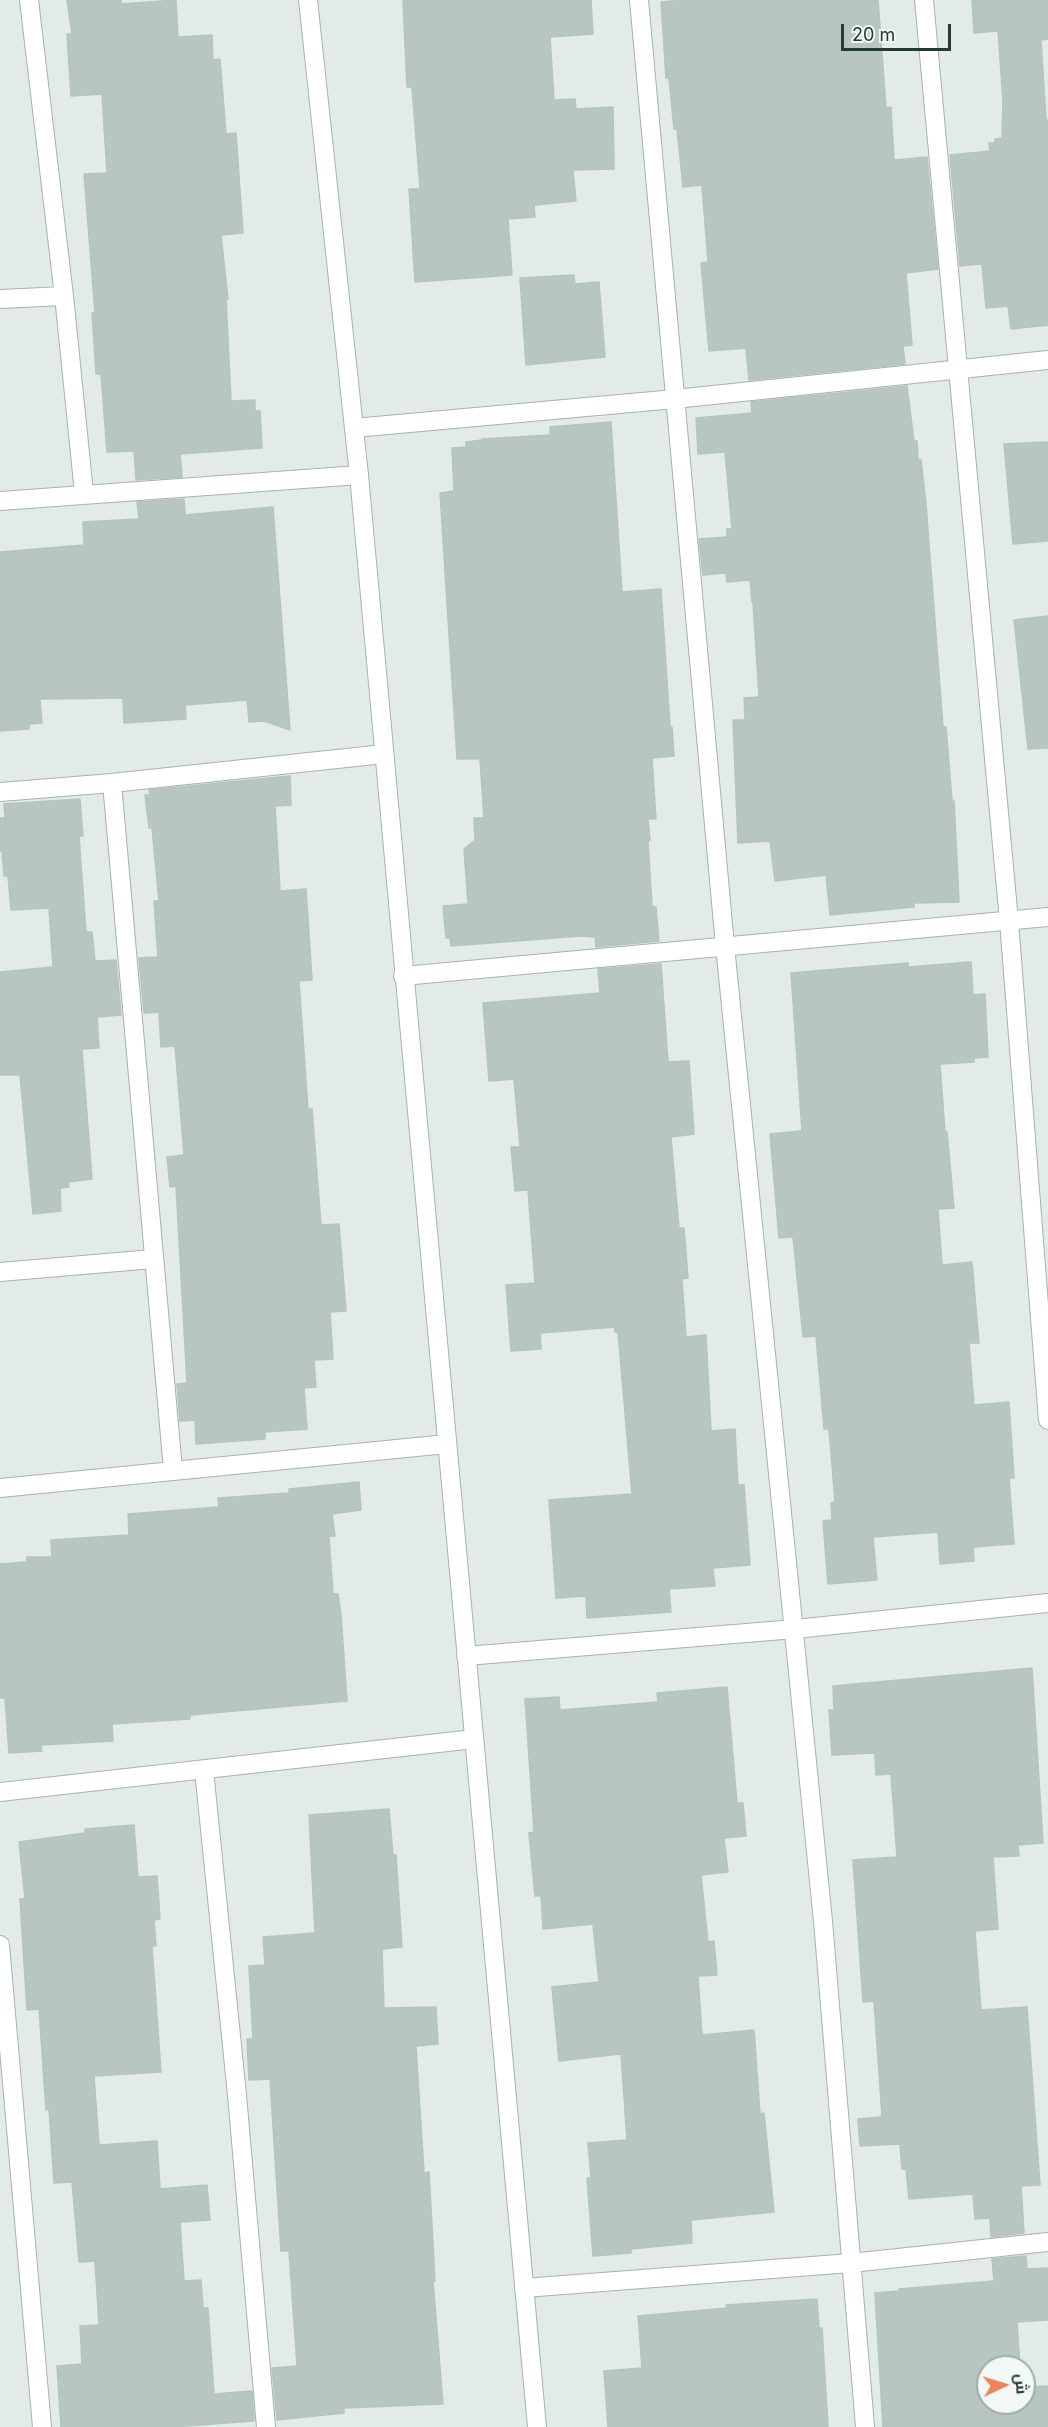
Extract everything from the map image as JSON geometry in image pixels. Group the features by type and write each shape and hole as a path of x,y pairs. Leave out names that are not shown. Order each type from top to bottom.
{"street":[{"path":"29,0 64,296 84,494"},
{"path":"308,0 359,475 537,2427"},
{"path":"639,0 725,946 823,1921 865,2427"},
{"path":"924,0 1009,921 1048,1420"},
{"path":"0,299 64,296"},
{"path":"354,428 675,399 1048,360"},
{"path":"0,501 359,475"},
{"path":"0,792 112,783 384,754"},
{"path":"112,783 173,1470"},
{"path":"404,976 1048,917"},
{"path":"0,1272 153,1259"},
{"path":"0,1488 447,1444"},
{"path":"466,1656 795,1629 1048,1603"},
{"path":"0,1792 474,1739"},
{"path":"204,1770 237,2094 266,2427"},
{"path":"0,1945 42,2427"},
{"path":"524,2289 851,2263 1048,2242"}],"building":[{"path":"67,0 121,0 121,4 176,0 178,37 212,35 213,60 220,59 226,134 236,133 243,233 221,235 228,299 226,299 231,401 255,400 255,411 260,411 262,448 180,454 182,477 136,480 134,451 107,452 101,374 96,374 92,313 95,313 84,174 107,173 102,94 71,96 67,34 72,34"},
{"path":"403,0 591,0 593,34 550,37 554,100 575,99 576,109 613,107 614,169 573,170 576,201 534,205 535,217 508,219 512,275 415,282 409,189 420,189 412,87 407,87"},
{"path":"878,0 886,108 891,107 894,160 927,157 938,269 906,273 912,345 903,346 905,364 749,380 746,348 709,351 701,263 708,262 702,185 683,187 677,129 674,129 669,78 666,78 661,2"},
{"path":"972,0 1048,0 1048,39 1041,40 1046,120 1048,120 1048,325 1011,329 1008,306 986,308 982,264 960,266 950,155 990,151 989,143 995,143 995,139 1002,138 1003,101 998,31 974,33"},
{"path":"574,275 575,284 599,282 605,357 526,365 520,278"},
{"path":"907,386 914,441 917,441 918,460 921,460 926,504 943,727 946,727 952,801 954,801 959,902 914,903 914,907 830,915 826,875 775,881 770,841 738,843 733,720 745,720 744,698 759,697 753,602 750,580 727,582 726,573 703,575 699,539 727,537 727,529 732,529 725,452 698,454 696,418 752,413 751,402"},
{"path":"611,422 622,592 661,589 674,756 652,758 656,819 648,819 650,840 648,841 652,907 656,907 659,941 596,947 595,937 581,936 451,946 450,938 446,938 443,906 468,904 464,849 475,840 474,818 484,818 480,759 457,759 440,493 454,491 452,448 466,447 466,442 482,439 550,435 550,427"},
{"path":"1048,442 1048,541 1013,544 1004,444"},
{"path":"184,499 185,515 273,507 290,730 264,721 249,722 247,700 185,705 186,719 124,723 123,698 40,699 42,723 29,724 29,729 0,731 0,552 84,545 83,522 139,519 137,502"},
{"path":"1048,616 1048,748 1028,749 1014,620"},
{"path":"290,776 291,805 275,806 280,891 306,889 312,980 299,981 308,1109 312,1109 321,1225 339,1224 346,1311 330,1312 333,1359 314,1360 316,1387 304,1388 307,1429 265,1432 265,1439 196,1444 195,1420 180,1421 177,1384 187,1383 176,1186 170,1187 167,1157 184,1155 175,1046 161,1047 159,1012 144,1013 139,958 158,957 154,901 159,901 152,828 149,828 145,795 150,795 149,790"},
{"path":"80,799 83,836 79,836 86,932 92,932 95,961 116,960 121,1015 97,1017 99,1048 82,1049 92,1179 68,1182 69,1187 60,1188 61,1211 33,1214 20,1075 0,1075 0,972 53,967 49,908 11,910 8,876 4,876 2,851 0,851 0,818 5,818 4,804"},
{"path":"971,962 973,995 985,994 988,1057 974,1058 974,1062 940,1064 954,1208 938,1209 942,1265 972,1262 979,1343 969,1343 974,1405 1009,1402 1014,1478 1009,1478 1014,1544 973,1547 974,1561 940,1564 938,1532 873,1537 877,1580 828,1584 823,1521 832,1520 831,1503 835,1502 829,1429 824,1429 816,1336 803,1337 793,1237 779,1238 770,1134 802,1131 791,973 908,963 908,967"},
{"path":"661,964 668,1062 689,1061 694,1134 671,1137 679,1228 684,1228 688,1278 682,1279 686,1337 706,1335 711,1431 735,1429 738,1485 744,1485 750,1565 713,1568 715,1586 669,1589 671,1612 587,1618 586,1596 556,1598 549,1500 632,1494 618,1332 615,1332 615,1327 540,1333 541,1349 511,1351 506,1285 535,1283 528,1190 515,1191 511,1147 520,1147 514,1079 489,1081 483,1003 600,993 598,969"},
{"path":"359,1482 361,1510 332,1514 335,1536 329,1536 333,1594 338,1594 341,1614 347,1701 190,1715 190,1719 112,1724 113,1741 41,1745 42,1751 9,1753 5,1698 0,1698 0,1564 27,1562 27,1557 52,1557 51,1540 129,1535 128,1514 219,1507 218,1498 289,1493 289,1489"},
{"path":"1032,1668 1043,1843 1018,1845 1019,1856 993,1857 998,1929 975,1931 981,2010 1027,2007 1040,2185 1021,2186 1024,2233 991,2237 990,2218 975,2219 973,2194 909,2199 906,2169 902,2169 900,2144 860,2146 858,2119 882,2117 874,2001 863,2002 853,1860 897,1857 891,1774 876,1775 875,1753 832,1755 829,1710 834,1710 833,1686"},
{"path":"727,1687 737,1803 743,1803 746,1836 724,1838 728,1872 701,1875 708,1942 714,1941 717,1975 698,1976 702,2035 754,2030 760,2114 764,2113 774,2212 691,2220 692,2243 631,2249 631,2253 593,2256 587,2178 591,2178 588,2143 627,2140 621,2054 559,2061 552,1987 599,1982 593,1924 543,1929 541,1896 535,1896 529,1833 534,1832 525,1699 559,1697 560,1710 658,1702 657,1693"},
{"path":"389,1809 393,1855 396,1855 402,1947 382,1949 384,2008 436,2007 438,2044 416,2046 424,2173 429,2172 435,2281 433,2281 443,2404 344,2408 344,2413 277,2420 272,2368 297,2366 289,2251 281,2251 270,2079 249,2080 247,2039 253,2039 249,1966 265,1965 263,1937 315,1933 309,1815"},
{"path":"134,1825 138,1877 157,1876 160,1919 154,1920 156,1946 152,1946 161,2072 94,2076 99,2145 157,2141 160,2189 207,2185 210,2220 180,2222 184,2281 201,2280 203,2308 208,2308 214,2394 252,2391 254,2421 174,2427 61,2427 57,2366 82,2364 80,2326 99,2325 95,2261 79,2262 72,2182 54,2183 39,2009 27,2010 20,1899 25,1899 19,1842 85,1833 85,1829"},
{"path":"1026,2256 1027,2269 1048,2268 1048,2320 1017,2322 1019,2355 976,2355 976,2415 1036,2415 1036,2386 1048,2386 1048,2427 883,2427 875,2293 994,2281 992,2259"},
{"path":"817,2299 819,2328 822,2328 828,2427 608,2427 604,2371 642,2368 638,2316 727,2308 726,2305"}]}
